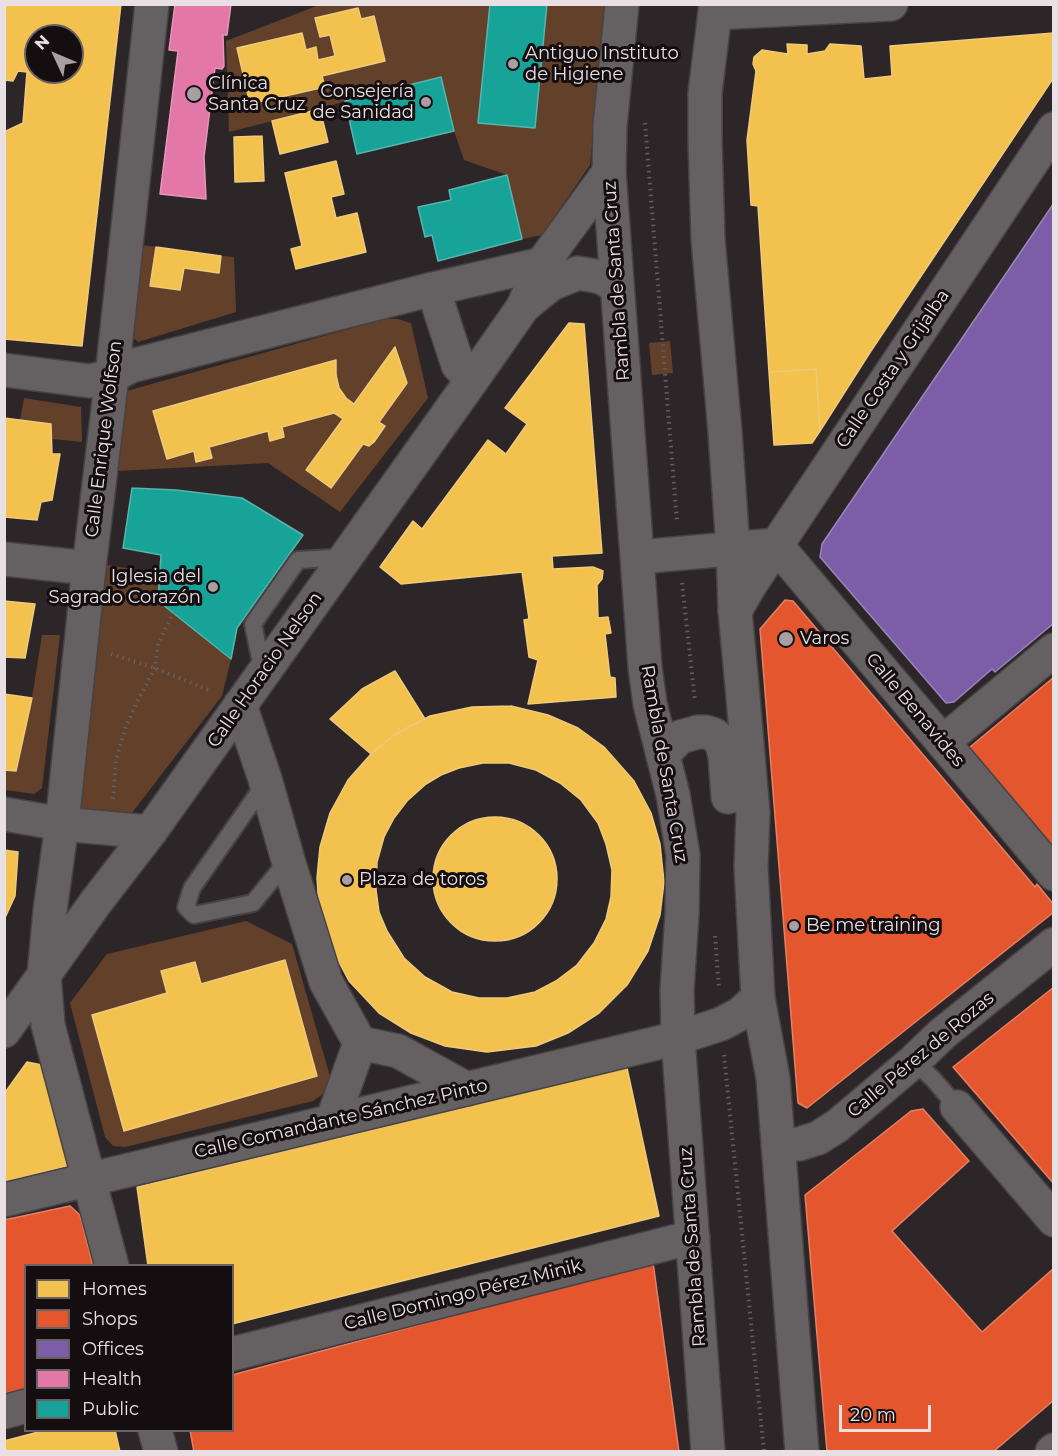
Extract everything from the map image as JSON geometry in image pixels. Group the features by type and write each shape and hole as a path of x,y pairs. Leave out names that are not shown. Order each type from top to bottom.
{"street":[{"name":"Calle Enrique Wolfson","path":"111,1264 48,1025 45,975 88,568 112,376 152,4"},
{"name":"Rambla de Santa Cruz","path":"622,4 610,126 609,172 648,686 650,704 674,795 683,855 677,990 678,1038 708,1452"},
{"path":"802,1452 773,1078 758,998 751,867 753,813 735,611 725,432 708,239 705,191 705,93 716,8 891,4"},
{"name":"Calle Costa y Grijalba","path":"735,611 776,545 1053,129"},
{"path":"523,307 542,264 609,172"},
{"path":"4,370 90,381 112,376 131,366 433,289 542,264"},
{"path":"523,307 550,284 578,273 601,277 617,286"},
{"path":"433,289 458,365 472,380"},
{"name":"Calle Horacio Nelson","path":"4,1031 96,902 150,832 523,307"},
{"path":"638,557 776,545"},
{"name":"Calle Benavides","path":"776,545 1053,874"},
{"path":"4,560 88,568"},
{"path":"943,742 1053,650"},
{"path":"240,705 265,778 288,860 327,982 360,1043 332,1121"},
{"path":"663,756 680,737 698,732 715,735 722,744 725,756 730,820 751,867"},
{"path":"4,814 62,824 150,832"},
{"path":"55,873 86,900 96,902"},
{"name":"Calle Pérez de Rozas","path":"778,1145 799,1144 818,1138 831,1130 914,1061 942,1034 1053,944"},
{"name":"Calle Comandante Sánchez Pinto","path":"4,1200 678,1038 721,1024 740,1014 758,998"},
{"path":"360,1043 399,1051 467,1089"},
{"path":"957,1107 1053,1220"},
{"name":"Calle Domingo Pérez Minik","path":"234,1353 693,1237"},
{"path":"4,1412 24,1407"},
{"path":"155,1432 160,1452"}],"lane":[{"path":"265,778 257,795 192,888 186,907 194,915 253,903 288,860"},
{"path":"914,1061 957,1107"}],"path":[{"path":"112,828 116,760 125,729 155,668 158,644 173,613"},
{"path":"81,645 155,668 240,705"}],"shaded area":[{"path":"319,5 606,5 590,165 542,235 522,239 507,175 464,160 454,131 441,77 229,132 226,41"},
{"path":"142,245 156,247 151,286 180,289 184,268 218,273 221,256 234,257 236,312 138,342 130,335"},
{"path":"385,319 398,319 411,323 428,398 340,512 268,463 117,471 123,392"},
{"path":"670,341 673,373 652,375 649,343"},
{"path":"24,398 81,407 82,442 52,439 51,424 20,420"},
{"path":"107,565 160,573 158,602 231,659 222,696 128,818 80,809"},
{"path":"42,635 60,635 42,788 34,794 5,790 5,770 16,771 32,698"},
{"path":"246,921 292,944 331,1080 326,1092 313,1101 125,1147 113,1146 105,1137 70,1003 107,954"}],"building: Homes":[{"path":"4,4 121,4 82,346 4,339 4,132 23,123 26,84 84,84 84,24 24,24 24,72 18,71 13,81 4,80"},
{"path":"358,8 361,19 374,16 385,61 322,76 325,87 250,104 237,48 302,33 306,50 316,47 318,60 335,56 330,35 320,37 315,18"},
{"path":"1054,33 1054,77 820,431 816,369 769,372 758,206 751,205 747,140 756,71 753,64 754,57 762,50 788,54 787,44 807,45 807,54 825,51 830,44 861,46 864,79 892,76 890,46"},
{"path":"320,109 328,142 280,154 272,121"},
{"path":"262,136 264,181 235,182 234,137"},
{"path":"336,161 344,194 331,197 336,218 357,213 366,252 296,269 291,249 302,246 285,173"},
{"path":"156,247 221,256 219,273 184,268 180,290 150,286"},
{"path":"569,323 584,324 602,553 552,556 553,569 593,567 603,571 602,579 597,585 598,618 608,617 611,633 605,634 610,677 615,678 616,697 528,704 538,660 529,657 524,620 529,619 522,572 401,584 380,567 413,521 422,529 488,440 506,454 527,424 505,408"},
{"path":"395,347 407,383 379,422 385,426 374,442 369,446 363,444 331,488 306,470 343,419 334,413 282,427 284,437 270,441 268,431 209,447 212,458 196,462 194,451 167,459 153,411 336,360 339,388 354,404"},
{"path":"816,369 820,431 812,443 774,445 769,372"},
{"path":"4,418 51,424 52,454 60,454 52,500 41,502 37,520 4,517"},
{"path":"4,601 35,604 25,658 4,657"},
{"path":"395,671 425,719 394,735 371,754 330,719 362,689"},
{"path":"4,694 32,698 16,771 4,770"},
{"name":"Plaza de toros","path":"511,706 548,715 578,728 604,747 634,781 651,813 660,844 664,882 660,915 648,951 627,985 599,1013 568,1033 536,1046 487,1052 445,1046 411,1033 379,1013 349,981 330,945 319,907 317,878 320,847 330,813 348,780 371,754 394,735 430,716 472,707","holes":["483,763 509,763 536,770 560,783 581,800 598,823 606,844 612,870 611,897 606,919 594,943 577,965 556,981 535,992 507,998 479,998 452,992 425,977 404,958 387,931 379,912 376,890 377,862 384,837 394,818 407,801 426,784 459,768"]},
{"path":"495,817 519,822 530,827 539,835 547,844 552,855 557,879 552,903 547,914 539,923 530,931 519,936 495,941 471,936 460,931 451,923 443,914 438,903 433,879 438,855 443,844 451,835 460,827 471,822"},
{"path":"4,850 18,852 15,896 4,920"},
{"path":"285,960 317,1076 124,1131 92,1015 167,993 161,971 195,962 201,984"},
{"path":"27,1062 42,1065 71,1165 4,1182 4,1094"},
{"path":"627,1068 659,1216 234,1323 234,1264 148,1264 137,1187"},
{"path":"38,1432 115,1432 120,1452 4,1452 4,1441"}],"building: Shops":[{"path":"785,600 793,601 1035,887 1037,884 1054,905 1054,912 807,1108 798,1103 760,629"},
{"path":"1054,677 1054,849 970,750 970,747"},
{"path":"1054,987 1054,1184 953,1067"},
{"path":"923,1109 969,1161 892,1231 982,1332 1054,1268 1054,1400 993,1452 827,1452 805,1195 911,1111"},
{"path":"70,1206 80,1215 92,1264 24,1264 24,1390 4,1395 4,1220"},
{"path":"653,1262 679,1452 194,1452 190,1432 234,1432 234,1374"}],"building: Offices":[{"path":"1054,203 1054,623 995,672 992,669 954,702 946,703 820,557 822,544"}],"building: Health":[{"path":"175,4 231,4 227,35 223,35 224,66 222,69 215,68 204,157 206,199 160,194 178,51 169,50"}],"building: Public":[{"name":"Antiguo Instituto de Higiene","path":"490,4 547,4 535,128 478,123"},
{"path":"441,77 454,131 357,154 345,101"},
{"path":"507,175 522,239 438,261 432,235 425,237 418,207 451,200 449,190"},
{"name":"Iglesia del Sagrado Corazón","path":"132,488 176,490 242,498 303,535 237,628 231,659 158,601 161,555 123,548"}],"place":[{"name":"Antiguo Instituto de Higiene","path":"513,64"},
{"name":"Clínica Santa Cruz","path":"194,94"},
{"name":"Consejería de Sanidad","path":"426,102"},
{"name":"Iglesia del Sagrado Corazón","path":"213,587"},
{"name":"Varos","path":"786,639"},
{"name":"Plaza de toros","path":"347,880"},
{"name":"Be me training","path":"794,926"}]}
